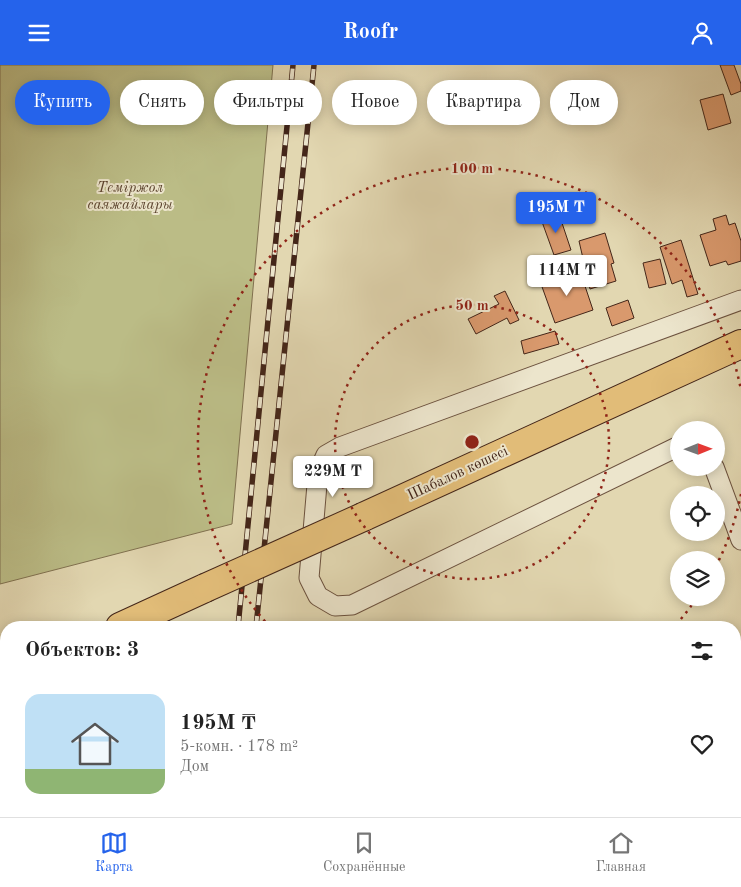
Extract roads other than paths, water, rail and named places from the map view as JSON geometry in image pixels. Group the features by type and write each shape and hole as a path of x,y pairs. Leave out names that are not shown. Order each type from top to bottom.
{"main road":[{"name":"Шабалов көшесі","path":"133,621 741,344"}],"street":[{"path":"670,450 352,605 335,606 318,597 309,578 318,473 326,455 340,447 741,300"},
{"path":"717,476 741,540"}],"railway":[{"path":"239,621 293,65"},
{"path":"257,621 314,65"}],"park label":[{"name":"Теміржол саяжайлары","path":"130,196"}]}
